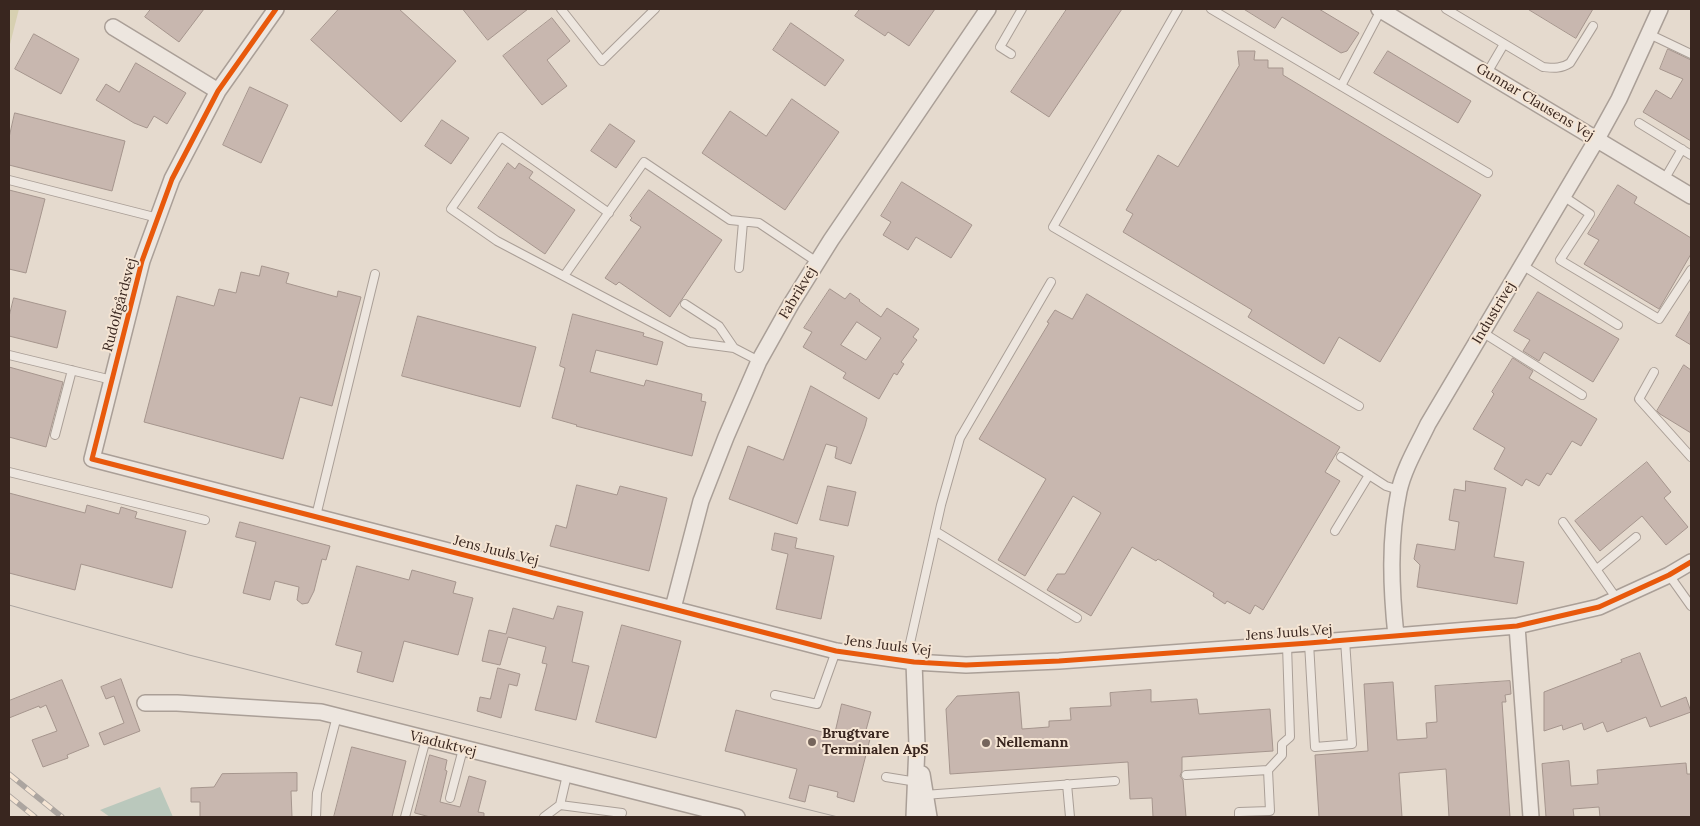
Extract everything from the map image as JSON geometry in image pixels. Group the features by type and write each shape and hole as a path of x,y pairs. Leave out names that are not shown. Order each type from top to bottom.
{"street":[{"name":"Rudolfgårdsvej","path":"92,459 142,261 172,179 218,91 276,9"},
{"name":"Fabrikvej","path":"673,608 702,501 726,437 759,361 817,262 988,9"},
{"name":"Industrivej","path":"1396,636 1391,582 1393,537 1399,490 1413,455 1428,424 1597,140 1619,99 1660,9"},
{"name":"Gunnar Clausens Vej","path":"1380,10 1691,196"},
{"path":"113,27 218,91"},
{"name":"Jens Juuls Vej","path":"92,459 836,651 914,662 966,665 1059,661 1517,626 1599,608 1669,575 1691,562"},
{"path":"1517,626 1531,817"},
{"path":"914,662 920,789 929,817"},
{"name":"Viaduktvej","path":"145,704 178,703 321,712 737,817"},
{"path":"914,817 920,789"}],"lane":[{"path":"561,9 602,61 655,9"},
{"path":"1011,54 1000,47 1022,9"},
{"path":"1178,9 1053,227 1359,406"},
{"path":"1211,9 1488,173"},
{"path":"1446,9 1543,67 1554,68 1570,63 1592,26"},
{"path":"1341,86 1380,10"},
{"path":"1649,34 1691,54"},
{"path":"1487,73 1504,44"},
{"path":"1640,123 1691,155"},
{"path":"608,213 501,137 451,209 497,241 689,342 734,348 759,361"},
{"path":"1664,180 1682,149"},
{"path":"564,276 644,162 730,220 759,223 817,262"},
{"path":"9,180 158,218"},
{"path":"1563,196 1590,214 1560,260 1659,319 1691,270"},
{"path":"739,268 743,222"},
{"path":"1522,265 1618,325"},
{"path":"316,516 375,274"},
{"path":"914,662 910,643 935,531 960,438 1052,282"},
{"path":"685,304 719,326 734,348"},
{"path":"1482,332 1582,395"},
{"path":"9,355 112,380"},
{"path":"55,435 72,370"},
{"path":"1654,372 1639,399 1691,457"},
{"path":"1341,457 1386,486 1399,490"},
{"path":"9,472 205,520"},
{"path":"1334,531 1369,475"},
{"path":"1563,522 1618,599"},
{"path":"935,531 1077,618"},
{"path":"1597,569 1636,537"},
{"path":"1669,575 1691,606"},
{"path":"1309,643 1315,746 1352,744 1345,640"},
{"path":"1186,775 1268,770 1282,756 1282,744 1290,736 1287,645"},
{"path":"775,695 817,704 836,651"},
{"path":"316,817 316,792 337,716"},
{"path":"405,817 426,739"},
{"path":"450,798 463,749"},
{"path":"1239,817 1239,812 1270,811 1268,770"},
{"path":"544,817 560,805 566,775"},
{"path":"886,777 920,789 1115,781"},
{"path":"1067,784 1070,817"},
{"path":"560,805 622,813"}],"shaded area":[{"path":"9,9 19,9 9,48"},
{"path":"160,787 173,817 110,817 100,810"}],"building":[{"path":"151,9 204,9 179,42 145,17"},
{"path":"339,9 399,9 456,61 401,122 311,40"},
{"path":"463,9 528,9 488,40"},
{"path":"860,9 935,9 909,46 888,32 885,36 855,16"},
{"path":"1067,9 1122,9 1049,117 1011,92"},
{"path":"1244,9 1319,9 1359,33 1347,51 1341,53 1282,17 1275,28"},
{"path":"1528,9 1593,9 1576,38"},
{"path":"552,18 570,41 547,60 567,86 542,105 503,56"},
{"path":"791,23 844,60 825,86 773,50"},
{"path":"34,34 79,59 61,94 15,69"},
{"path":"1668,49 1691,60 1691,141 1643,112 1656,90 1671,99 1683,79 1660,69"},
{"path":"1238,51 1255,51 1254,60 1268,60 1268,68 1283,68 1283,75 1481,195 1380,362 1339,337 1324,364 1248,317 1252,310 1123,232 1133,214 1126,210 1158,155 1178,167 1239,66"},
{"path":"1388,51 1471,101 1458,123 1374,73"},
{"path":"136,63 186,93 167,124 154,116 147,128 134,123 96,100 106,84 119,92"},
{"path":"250,87 288,105 261,163 223,145"},
{"path":"792,99 839,132 785,210 702,153 730,111 766,136"},
{"path":"15,113 125,141 112,191 9,165 9,138"},
{"path":"442,120 469,138 451,164 425,146"},
{"path":"610,124 635,141 616,168 591,151"},
{"path":"508,163 515,169 519,163 533,172 529,178 575,210 545,254 478,208"},
{"path":"902,182 972,225 951,258 916,237 908,250 883,235 891,222 881,216"},
{"path":"1618,185 1637,197 1634,203 1691,238 1691,254 1659,309 1584,264 1599,240 1588,234"},
{"path":"9,190 45,199 26,273 9,269"},
{"path":"649,190 722,240 670,317 619,282 616,285 605,278 641,227 630,220 632,218 630,216"},
{"path":"262,266 289,273 286,283 337,297 338,291 361,297 332,406 300,397 283,459 144,422 177,296 214,306 219,289 236,293 241,272 259,276"},
{"path":"830,289 845,299 850,293 881,317 887,308 919,329 913,337 917,340 901,362 904,364 897,375 894,373 879,399 843,378 846,373 803,347 812,332 804,328","holes":["857,322 881,338 866,360 841,345"]},
{"path":"1538,292 1619,339 1593,382 1544,352 1539,361 1523,351 1530,340 1514,331"},
{"path":"1087,294 1340,447 1325,472 1340,481 1263,610 1255,605 1250,614 1227,601 1225,604 1213,596 1214,593 1158,559 1156,561 1132,547 1091,616 1047,590 1057,574 1065,574 1101,513 1073,496 1025,576 998,560 1046,479 979,439 1055,310 1072,319"},
{"path":"14,298 66,311 57,348 9,336 9,317"},
{"path":"1691,310 1691,345 1676,336"},
{"path":"573,314 644,333 643,336 663,342 657,365 596,350 590,372 644,386 646,380 702,394 701,401 706,402 692,456 552,418 565,368 560,366"},
{"path":"418,316 536,347 520,407 402,376"},
{"path":"1513,358 1533,371 1529,378 1597,419 1581,446 1572,441 1551,475 1547,473 1539,486 1526,479 1522,486 1494,469 1505,448 1473,429 1494,394 1492,392"},
{"path":"1684,365 1691,370 1691,433 1657,411"},
{"path":"9,367 63,382 46,447 9,437"},
{"path":"811,386 867,418 851,464 835,458 837,447 826,444 797,524 729,499 748,446 783,460"},
{"path":"1647,462 1671,492 1664,498 1688,527 1666,545 1642,516 1600,551 1575,521"},
{"path":"1466,481 1506,488 1494,557 1524,562 1517,604 1417,587 1420,565 1414,559 1417,544 1455,550 1459,522 1449,520 1454,489 1465,491"},
{"path":"577,485 617,495 620,486 667,498 649,571 550,546 556,525 566,528"},
{"path":"828,486 856,492 848,526 820,520"},
{"path":"9,493 85,513 87,505 119,514 121,507 137,512 135,518 186,531 172,588 81,564 75,590 9,573"},
{"path":"240,522 330,546 326,560 322,559 314,591 308,603 302,604 297,600 299,587 275,581 270,600 243,593 256,542 236,537"},
{"path":"775,533 797,538 795,548 834,556 821,619 776,609 788,554 772,550"},
{"path":"357,566 409,580 412,570 456,582 453,593 473,598 458,655 404,641 393,682 357,672 362,652 336,645"},
{"path":"558,606 583,612 572,662 589,666 576,720 535,710 547,664 542,663 546,647 508,637 500,665 482,661 489,630 506,634 513,608 553,619"},
{"path":"622,625 681,641 656,738 596,722"},
{"path":"1640,653 1661,707 1686,697 1691,712 1650,727 1646,717 1607,732 1603,722 1584,730 1582,723 1563,730 1562,725 1544,731 1544,692 1622,662 1621,660"},
{"path":"498,668 520,674 517,686 509,684 501,718 477,711 480,697 490,699"},
{"path":"121,679 140,731 104,745 99,733 124,723 114,696 106,699 101,687"},
{"path":"62,680 89,746 67,755 68,758 43,767 32,740 57,731 46,705 9,718 9,701"},
{"path":"1510,681 1511,694 1505,695 1506,702 1502,702 1510,817 1449,817 1446,769 1399,773 1402,817 1319,817 1315,755 1368,751 1364,684 1393,682 1397,740 1427,738 1426,723 1437,722 1435,686"},
{"path":"1151,690 1151,702 1197,699 1199,714 1270,709 1273,751 1182,757 1180,776 1183,780 1186,817 1153,817 1152,798 1130,799 1128,762 950,774 946,709 957,696 1019,692 1022,729 1049,727 1049,721 1071,720 1070,708 1111,706 1110,693"},
{"path":"842,704 871,712 866,730 872,731 854,802 837,797 838,792 809,785 805,802 789,798 797,769 725,751 736,710 834,735"},
{"path":"352,747 406,761 392,817 334,817"},
{"path":"430,755 447,760 445,770 447,771 440,802 460,807 469,776 486,781 478,812 484,813 484,817 430,817 415,813"},
{"path":"1569,761 1571,786 1598,784 1597,770 1686,763 1687,774 1691,774 1691,817 1600,817 1599,807 1573,809 1574,817 1546,817 1542,764"},
{"path":"297,773 297,791 291,791 292,817 200,817 200,802 191,802 191,788 214,787 222,774"}],"tram line":[{"path":"9,605 189,655 838,817"}],"railway":[{"path":"9,774 62,817"},
{"path":"9,796 35,817"}],"cycle path":[{"path":"276,9 218,91 172,179 142,261 92,459 836,651 914,662 966,665 1059,661 1517,626 1599,607 1669,575 1691,562"}],"place":[{"name":"Brugtvare Terminalen ApS","path":"812,742"},
{"name":"Nellemann","path":"986,743"}]}
